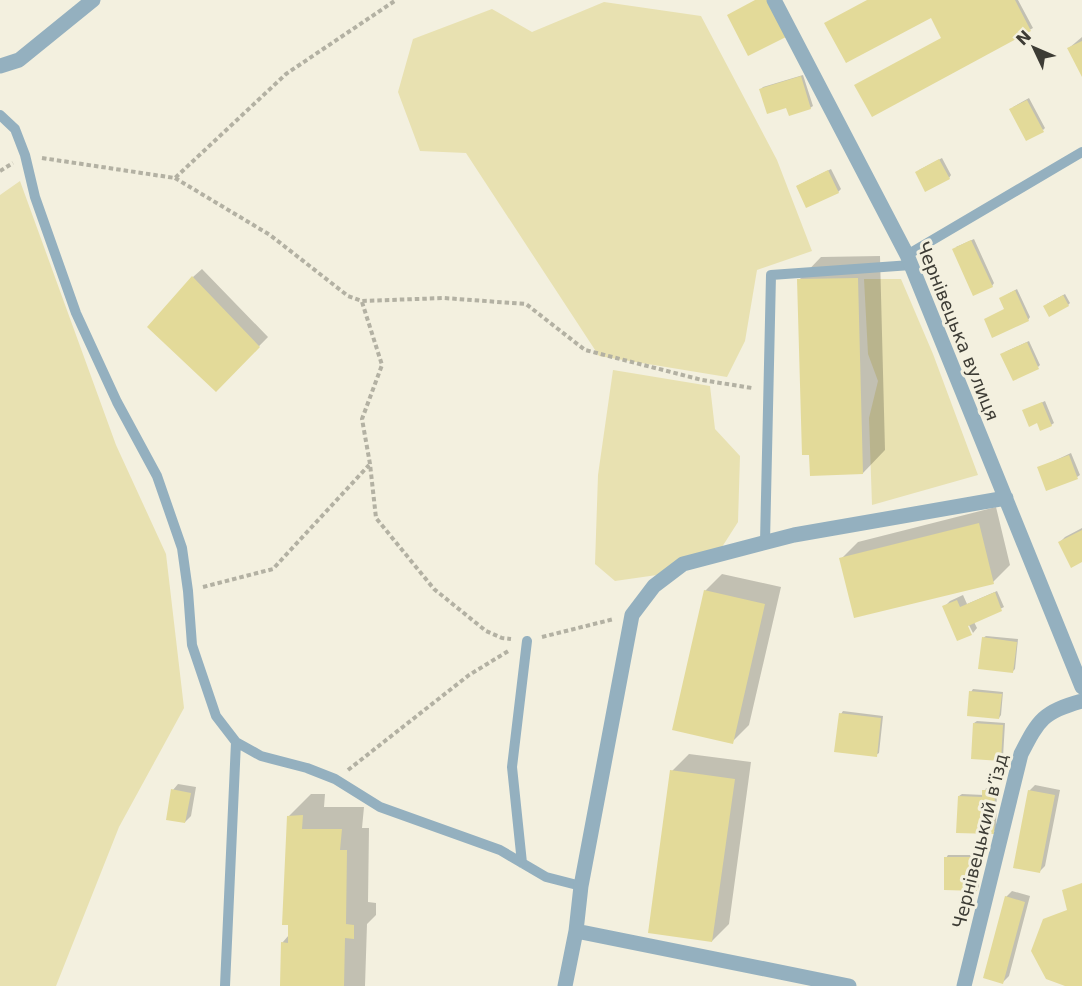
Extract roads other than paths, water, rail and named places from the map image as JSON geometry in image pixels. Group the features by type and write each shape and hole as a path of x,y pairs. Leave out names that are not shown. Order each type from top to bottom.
{"street":[{"path":"0,66 20,60 93,0"},
{"name":"Чернівецька вулиця","path":"774,0 909,260 1082,687"},
{"path":"565,986 576,931 581,886 632,615 654,586 683,564 765,542 1006,498"},
{"name":"Чернівецький вʼїзд","path":"964,986 1021,754 1036,725 1057,708 1082,701"},
{"path":"576,931 849,986"}],"lane":[{"path":"0,115 15,129 25,155 35,196 76,313 117,402 157,476 182,548 192,645 216,716 236,742 261,756 307,768 336,779 380,807 500,850 546,877 581,886"},
{"path":"765,542 771,275 909,260 1082,152"},
{"path":"522,863 512,767 527,641"},
{"path":"225,986 236,742"}]}
